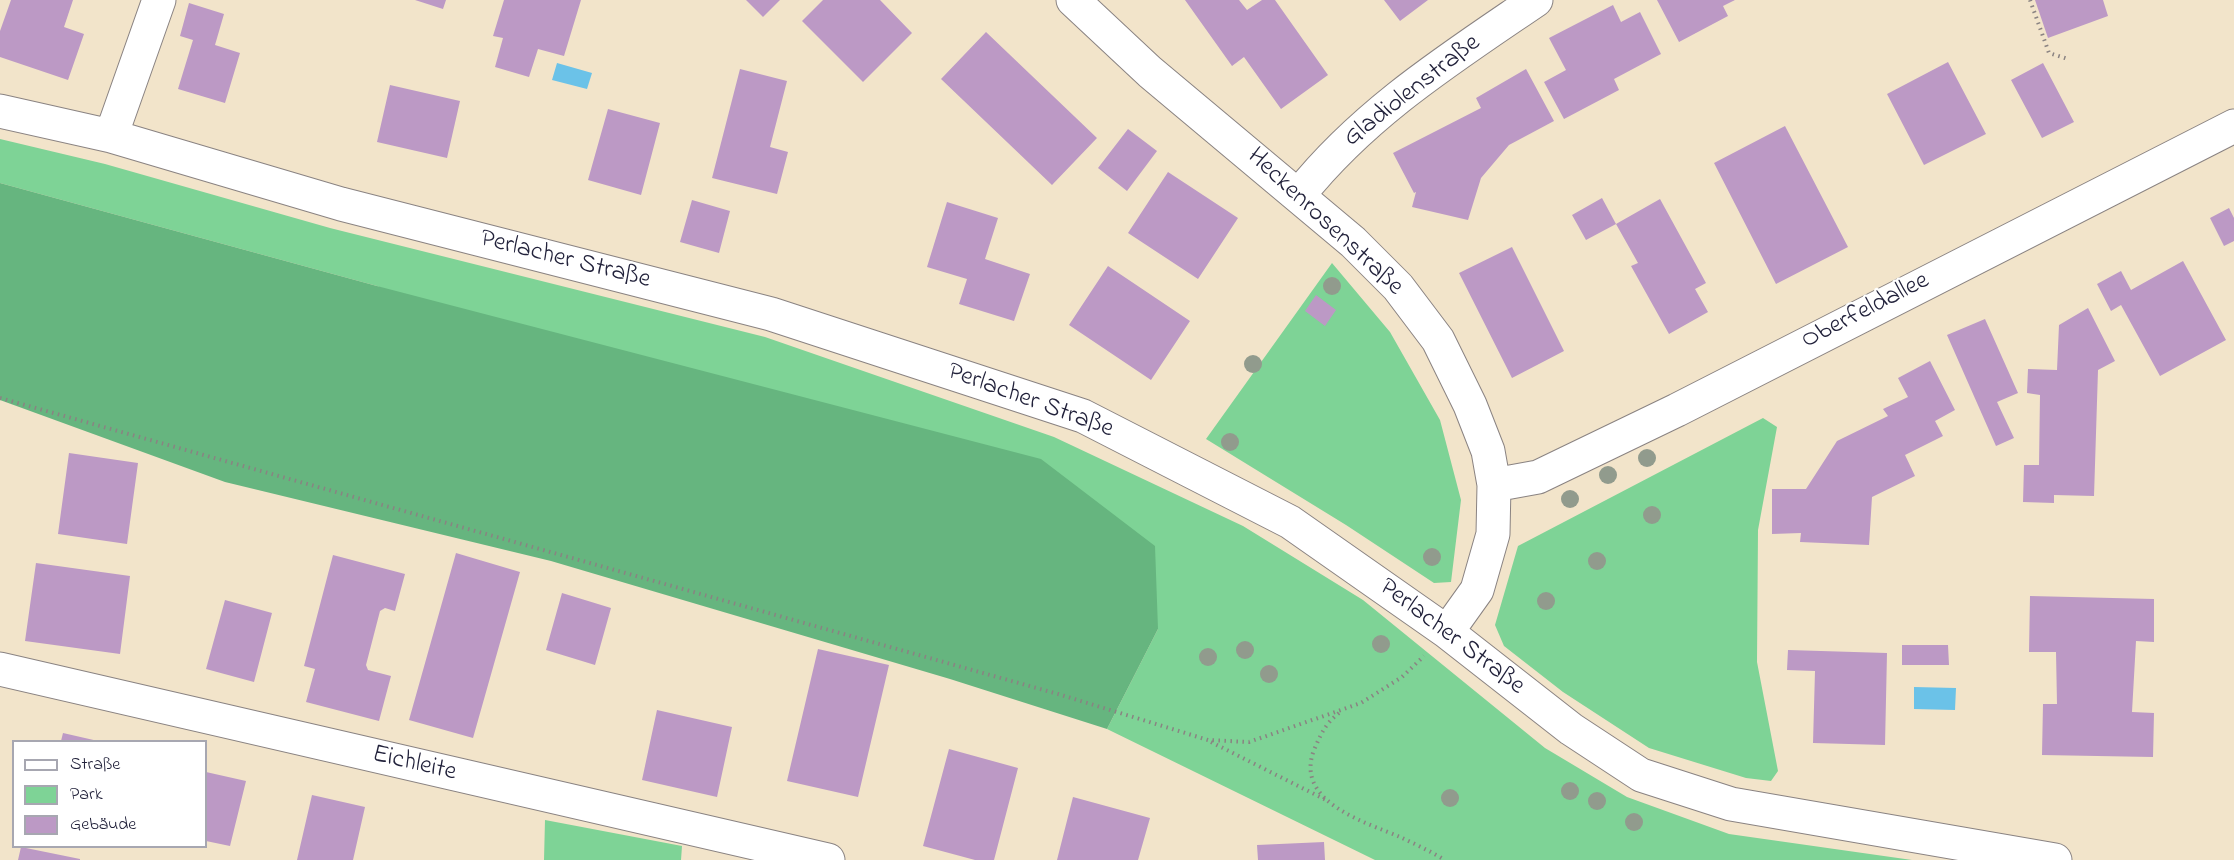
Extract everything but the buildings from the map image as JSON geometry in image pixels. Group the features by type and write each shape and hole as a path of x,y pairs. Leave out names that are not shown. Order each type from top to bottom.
{"street":[{"path":"111,136 159,0"},
{"name":"Heckenrosenstraße","path":"1073,0 1150,72 1353,242 1398,287 1438,340 1470,405 1488,451 1494,485 1493,534 1477,590 1447,632"},
{"name":"Gladiolenstraße","path":"1299,195 1327,160 1384,108 1536,0"},
{"name":"Perlacher Straße","path":"0,111 111,136 341,204 771,314 1083,416 1290,522 1447,632 1571,729 1641,775 1731,804 2055,860"},
{"name":"Oberfeldallee","path":"1494,485 1538,477 1677,410 2234,126"},
{"name":"Eichleite","path":"0,669 828,860"}],"path":[{"path":"2030,0 2049,53 2068,58"},
{"path":"0,398 1035,688 1208,740 1331,802"},
{"path":"1208,740 1249,742 1361,703 1402,677 1447,632"},
{"path":"1341,710 1324,726 1309,763 1315,786 1342,814 1401,837 1445,860"}],"green space":[{"path":"0,139 105,164 330,228 765,337 1054,437 1243,526 1363,600 1545,748 1627,797 1729,834 1912,860 1375,860 1107,729 1158,629 377,286 0,183"},
{"path":"0,183 377,286 1041,459 1155,546 1158,629 1107,729 950,679 551,561 225,482 0,400"},
{"path":"1332,263 1390,332 1440,420 1461,500 1451,582 1434,583 1346,525 1206,439"},
{"path":"1763,418 1777,427 1758,530 1757,662 1778,771 1771,781 1746,778 1649,748 1563,692 1504,646 1495,625 1518,546"},
{"path":"545,820 682,846 681,860 544,860"}],"water":[{"path":"557,63 592,73 587,89 552,80"},
{"path":"1914,687 1956,688 1955,710 1914,709"}]}
